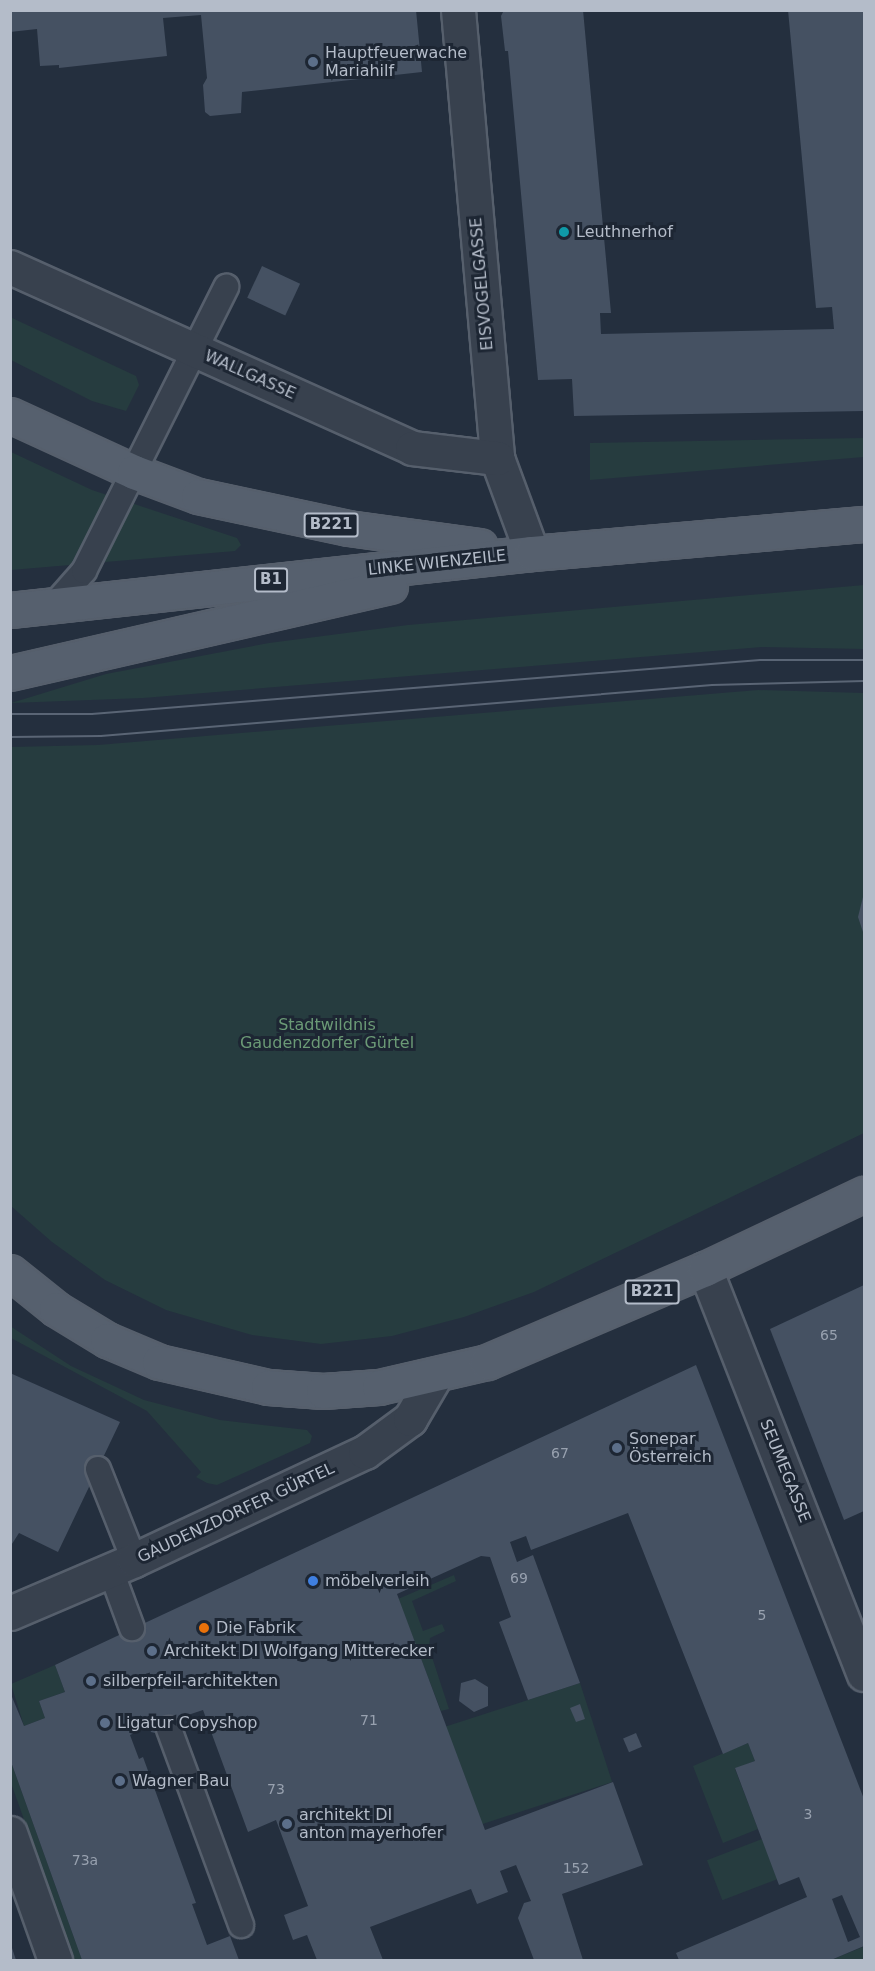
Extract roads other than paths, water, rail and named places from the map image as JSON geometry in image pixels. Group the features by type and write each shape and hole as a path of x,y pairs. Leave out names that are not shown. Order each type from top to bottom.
{"main road":[{"name":"B221","path":"10,415 134,472 198,496 348,528 532,552"},
{"name":"LINKE WIENZEILE","path":"10,610 532,552 864,524"},
{"path":"10,673 532,552"},
{"name":"B221","path":"10,1272 56,1309 107,1340 159,1362 213,1378 268,1388 323,1391 379,1388 434,1378 487,1362 705,1269 864,1194"}],"street":[{"name":"EISVOGELGASSE","path":"458,10 497,458 532,552"},
{"name":"WALLGASSE","path":"10,267 412,448 497,458"},
{"name":"SEUMEGASSE","path":"705,1269 864,1674"},
{"name":"GAUDENZDORFER GÜRTEL","path":"10,1613 123,1565 365,1452 410,1419 434,1378"},
{"path":"10,1833 55,1960"}],"lane":[{"path":"55,604 84,571 226,287"},
{"path":"98,1469 123,1565 132,1628"},
{"path":"169,1729 241,1925"}],"tram line":[{"path":"10,714 92,714 760,660 864,660"},
{"path":"10,737 101,736 712,685 864,681"}],"place":[{"name":"Hauptfeuerwache Mariahilf","path":"313,62"},
{"name":"Leuthnerhof","path":"564,232"},
{"name":"Sonepar Österreich","path":"617,1448"},
{"name":"möbelverleih","path":"313,1581"},
{"name":"Die Fabrik","path":"204,1628"},
{"name":"Architekt DI Wolfgang Mitterecker","path":"152,1651"},
{"name":"silberpfeil-architekten","path":"91,1681"},
{"name":"Ligatur Copyshop","path":"105,1723"},
{"name":"Wagner Bau","path":"120,1781"},
{"name":"architekt DI anton mayerhofer","path":"287,1824"}],"park label":[{"name":"Stadtwildnis Gaudenzdorfer Gürtel","path":"327,1034"}]}
